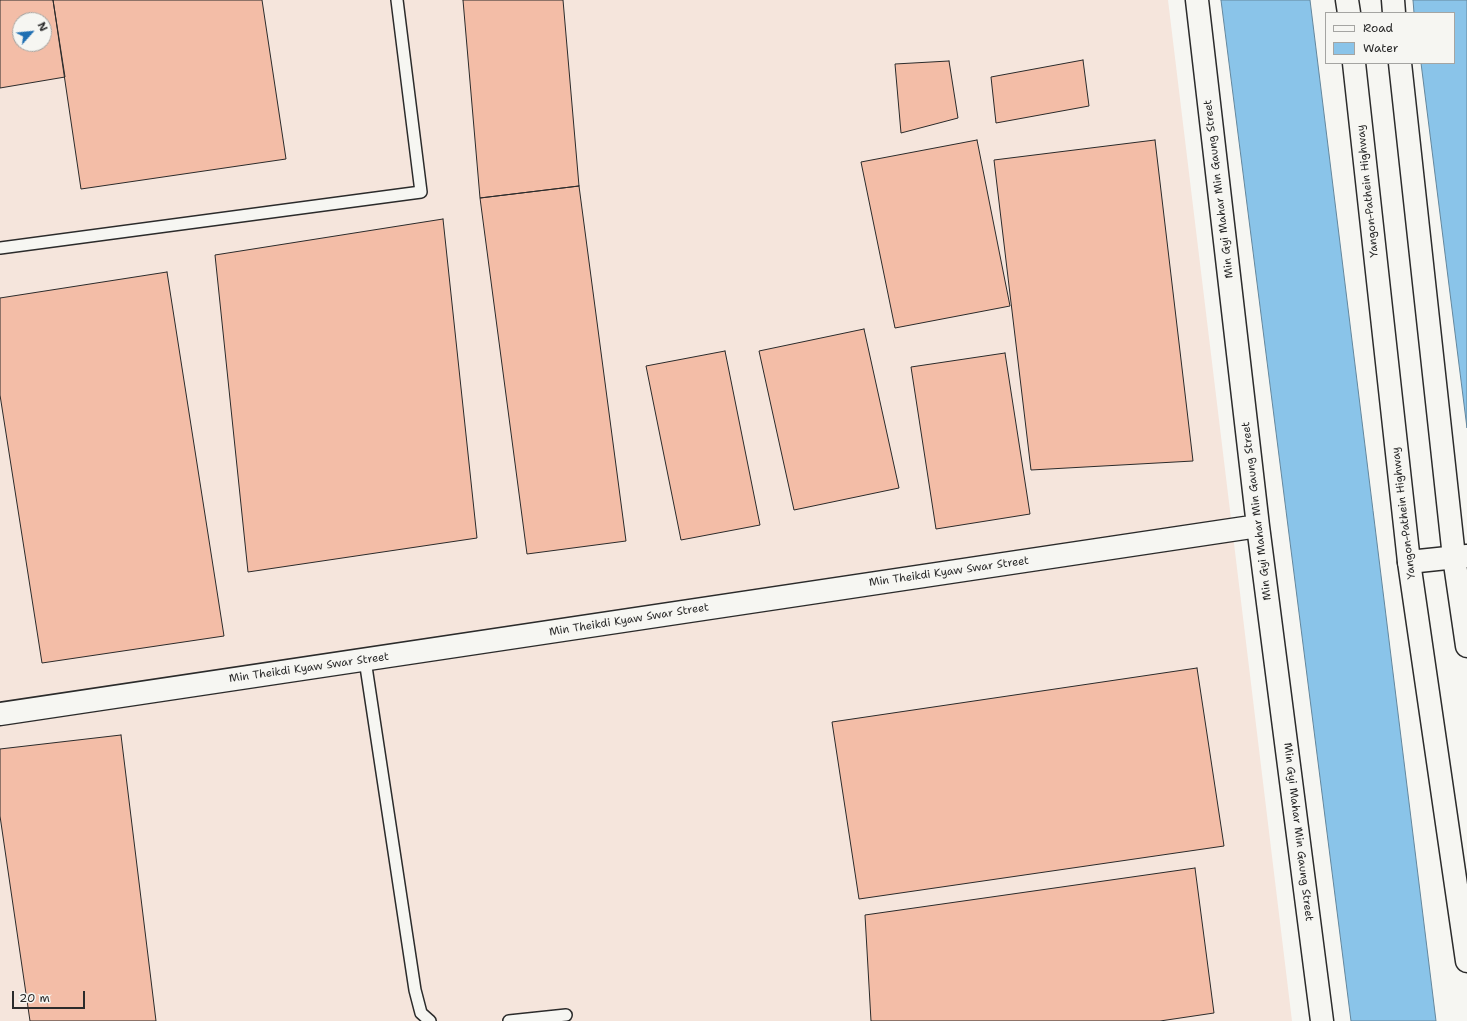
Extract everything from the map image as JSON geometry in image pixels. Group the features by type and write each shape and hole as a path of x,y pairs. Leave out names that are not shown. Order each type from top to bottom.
{"street":[{"name":"Min Gyi Mahar Min Gaung Street","path":"1197,0 1258,526 1322,1021"},
{"path":"1347,0 1348,12"},
{"path":"1393,0 1394,12"},
{"name":"Yangon-Pathein Highway","path":"1354,64 1409,562 1467,961"},
{"path":"1400,64 1461,557 1467,646"},
{"name":"Min Theikdi Kyaw Swar Street","path":"0,714 1258,526"},
{"path":"1409,562 1461,557"}],"lane":[{"path":"0,248 421,192 397,0"},
{"path":"366,660 415,990 421,1013 430,1021"},
{"path":"509,1021 566,1015"}],"shaded area":[{"path":"0,0 1168,0 1292,1021 0,1021"}],"water":[{"path":"1221,0 1310,0 1436,1021 1351,1021"},
{"path":"1413,0 1467,0 1467,428 1421,64 1455,64 1455,12 1414,12"}],"building":[{"path":"0,0 53,0 65,77 0,88"},
{"path":"53,0 262,0 286,159 81,189"},
{"path":"463,0 563,0 579,186 480,198"},
{"path":"1083,60 1089,106 996,123 991,77"},
{"path":"949,61 958,118 901,133 895,64"},
{"path":"977,140 1010,306 895,328 861,162"},
{"path":"1155,140 1193,461 1031,470 994,160"},
{"path":"579,186 626,541 527,554 480,198"},
{"path":"443,219 477,538 248,572 215,255"},
{"path":"167,272 224,636 42,663 0,395 0,298"},
{"path":"864,329 899,488 794,510 759,351"},
{"path":"725,351 760,525 681,540 646,366"},
{"path":"1005,353 1030,514 936,529 911,367"},
{"path":"1197,668 1224,846 859,899 832,722"},
{"path":"121,735 156,1021 30,1021 0,816 0,749"},
{"path":"1195,868 1214,1013 1160,1021 871,1021 865,915"}]}
